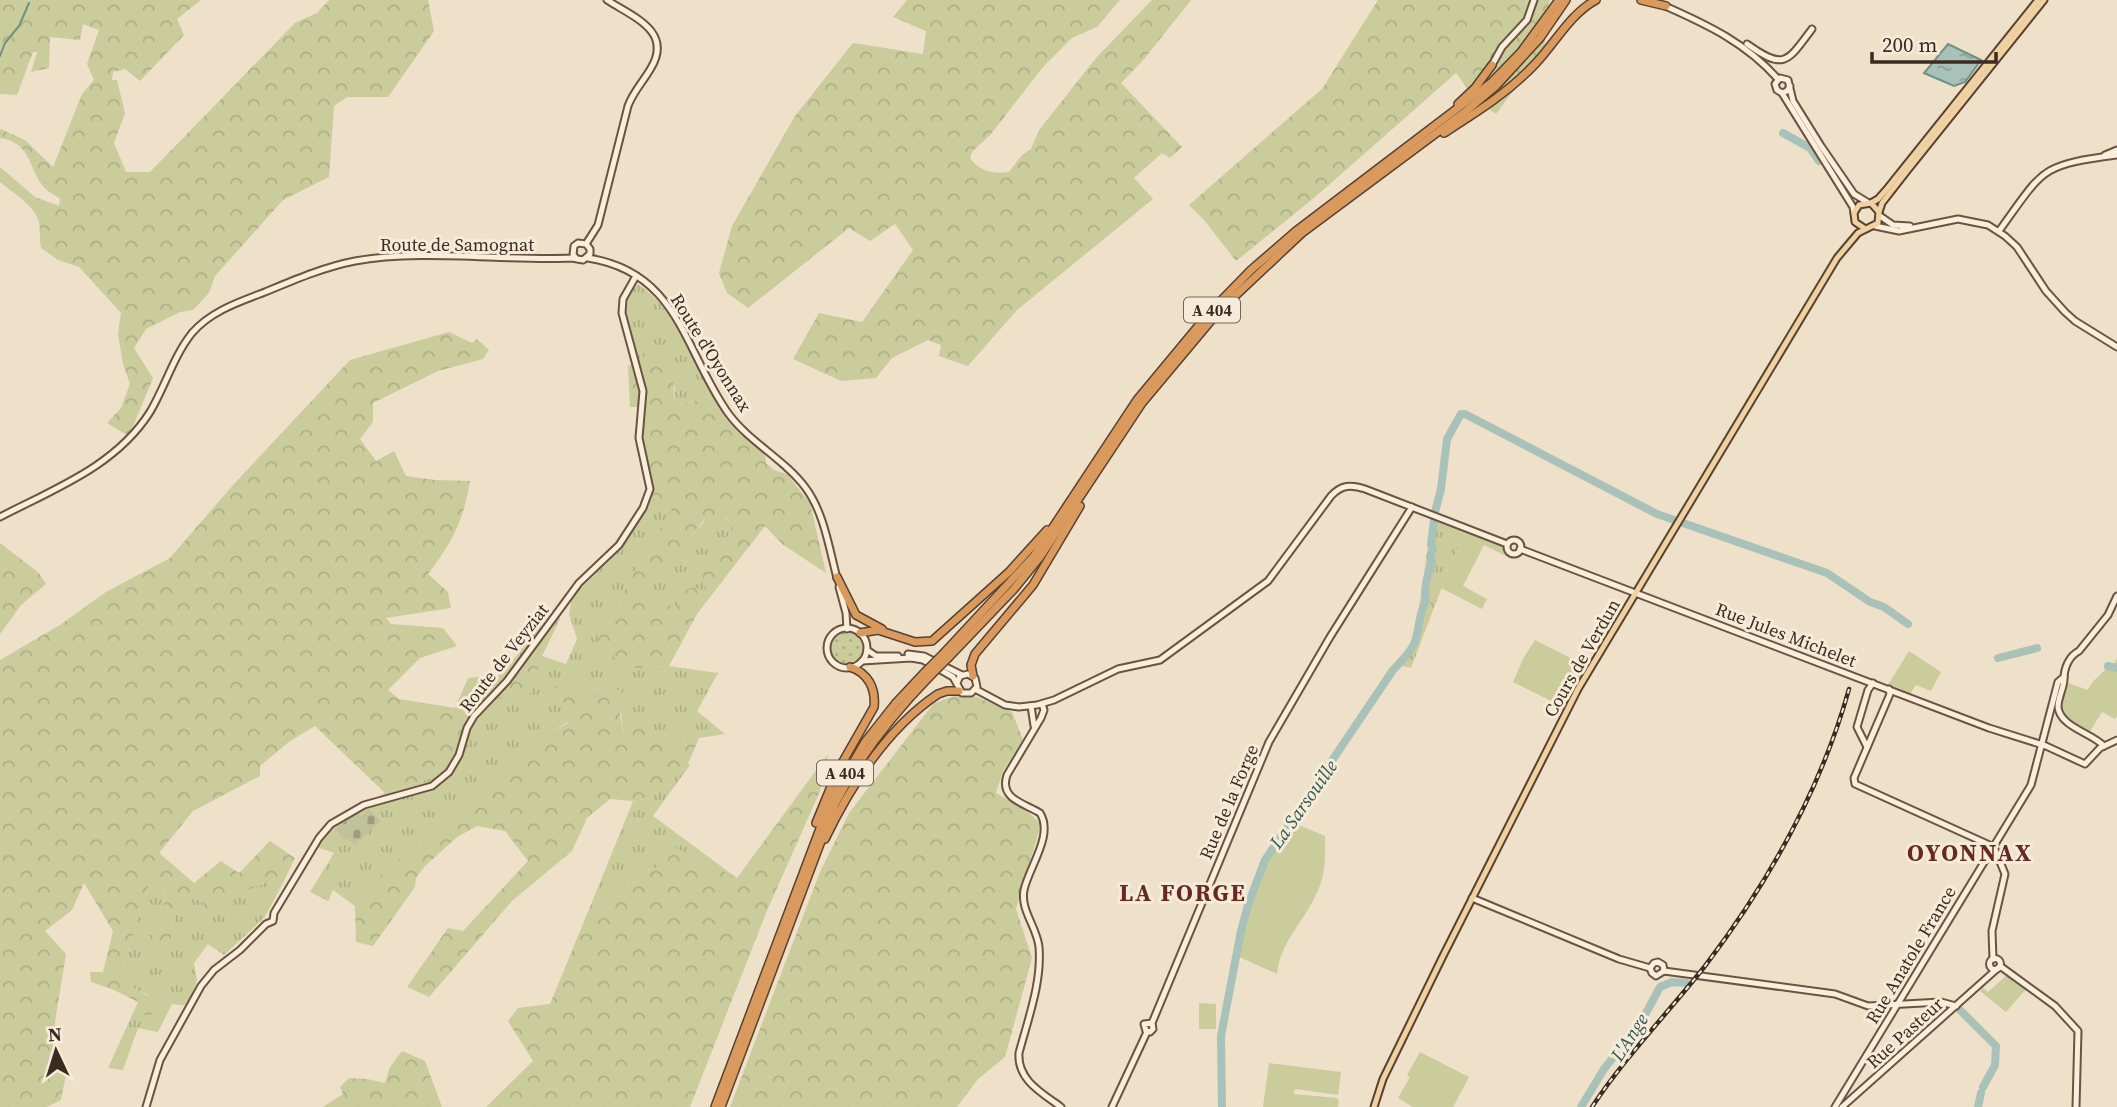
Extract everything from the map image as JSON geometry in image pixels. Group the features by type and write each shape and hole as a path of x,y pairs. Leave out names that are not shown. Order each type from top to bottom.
{"highway":[{"name":"A 404","path":"946,655 1014,589 1040,557 1115,441 1182,353 1244,285 1302,233 1492,82 1521,52 1559,0"},
{"name":"A 404","path":"715,1107 821,822 851,762 874,729 946,655 1026,565 1137,400 1210,312 1251,270 1296,231 1496,86 1540,38 1566,0"},
{"path":"1397,158 1500,96 1535,64 1579,12 1596,0"},
{"path":"1641,0 1666,6"},
{"path":"1397,158 1468,95 1492,65"},
{"path":"973,676 973,658 1033,585 1115,441"},
{"path":"860,633 878,630 922,643 939,637 1009,572 1069,503"},
{"path":"836,577 856,615 895,636"},
{"path":"795,891 830,787 874,707 870,682 850,667"},
{"name":"A 404","path":"721,1107 830,816 852,773 884,726 928,674"},
{"path":"807,877 849,793 880,750 933,697 945,691 959,691"}],"main road":[{"path":"588,258 588,246 598,225 624,117 635,91 655,61 658,48 655,36 649,29 607,0"},
{"path":"1492,65 1502,47 1527,20 1534,0"},
{"path":"1651,0 1740,39 1776,61 1793,55 1812,29"},
{"path":"1854,213 1859,205 1878,199 2038,0"},
{"path":"1875,226 1882,203 2044,0"},
{"path":"2022,27 2032,7"},
{"path":"1704,23 1742,45 1778,79"},
{"path":"1778,79 1786,78 1798,109 1854,194 1869,203 1893,225 1916,226"},
{"path":"1778,79 1775,86 1836,176 1853,207 1855,222 1864,228 1875,226 1899,231 1947,220 1974,221 1999,231 2017,247 2058,305 2075,321 2116,346"},
{"path":"1782,93 1790,86"},
{"path":"2102,156 2117,150"},
{"path":"1999,231 2031,185 2045,172 2066,163 2117,155"},
{"name":"Cours de Verdun","path":"1374,1107 1383,1079 1569,705 1849,242 1855,222"},
{"name":"Cours de Verdun","path":"1849,242 1864,228"},
{"path":"609,263 588,246 579,243 573,249 573,255 577,259 588,258 609,263 636,276"},
{"name":"Route de Samognat","path":"553,258 573,249"},
{"name":"Route de Samognat","path":"0,517 95,466 130,439 151,411 177,356 193,333 223,308 325,269 370,259 577,259"},
{"name":"Route de Veyziat","path":"146,1107 160,1060 201,986 214,970 240,950 266,924 273,921 274,913 322,834 338,819 364,805 426,789 449,772 459,755 467,728 474,716 507,681 579,583 619,545 646,502 650,489 639,438 643,391 622,313 623,299 636,276"},
{"name":"Route d'Oyonnax","path":"636,276 657,293 678,319 731,416 808,491 820,517 846,612 847,629"},
{"path":"975,689 1005,705 1031,706 1042,704 1118,669 1156,662 1268,581 1331,496 1341,487 1358,486 1412,507"},
{"name":"Rue Jules Michelet","path":"1412,507 1507,544 1510,553 1516,553 1520,549 2085,764 2104,746"},
{"name":"Rue de la Forge","path":"1112,1107 1147,1032 1144,1024 1152,1023 1261,758 1330,638 1412,507"},
{"name":"Rue Anatole France","path":"1835,1107 2031,785 2058,682 2064,677 2063,671 2108,615 2117,596"},
{"path":"847,629 860,633 872,655 924,656 962,675 973,676 977,684 968,694 959,691 957,682 951,676 920,659 862,661 850,667 835,664 829,657 827,648 832,635 847,629"},
{"path":"862,661 867,650"},
{"path":"957,682 962,675"},
{"path":"2064,677 2058,705 2063,717 2104,746 2117,740"},
{"path":"1867,747 1857,727 1868,690 1873,683"},
{"path":"1889,689 1890,694 1854,782 1857,786 1994,847 2005,874 1992,930 1991,961 1986,979"},
{"path":"1042,704 1043,712 1004,783 1010,797 1040,813 1045,829 1023,894 1024,907 1038,942 1039,967 1019,1053 1019,1064 1024,1077 1061,1107"},
{"path":"1031,706 1034,729"},
{"path":"1472,898 1619,959 1650,968 1658,962 1663,965 1664,971 1835,994 1868,1006 1941,1002 1956,1006"},
{"path":"1991,961 1999,960 1999,967 2055,1006 2078,1031 2076,1107"},
{"name":"Rue Pasteur","path":"1842,1107 1999,967"}],"green space":[{"path":"0,0 201,0 177,19 184,35 140,81 125,69 113,72 112,80 117,80 125,113 114,143 126,172 150,172 295,23 317,13 329,0 428,0 434,31 388,97 347,97 334,106 329,177 283,200 215,276 209,293 193,310 180,312 146,329 134,348 153,378 129,436 107,423 121,408 130,384 123,364 118,334 121,313 79,267 58,260 41,248 39,222 35,214 0,182 0,167 35,197 59,206 60,199 42,185 23,150 18,144 0,138 0,129 25,140 53,167 82,94 94,80 87,64 99,30 83,24 80,40 50,37 49,68 31,72 37,52 33,52 17,95 0,94"},
{"path":"907,0 1120,0 1097,27 1072,38 1043,67 991,134 972,152 970,158 978,166 998,173 1009,172 1022,155 1031,149 1039,130 1096,58 1152,0 1191,0 1145,58 1121,83 1182,147 1170,158 1162,153 1134,178 1153,199 1017,310 968,366 939,356 941,345 928,340 892,358 876,378 841,381 793,359 819,313 862,322 913,250 895,224 870,241 849,228 748,308 727,293 719,273 732,226 795,116 853,43 923,54 926,31 893,17"},
{"path":"1378,0 1550,0 1544,24 1545,48 1496,114 1476,100 1456,73 1314,198 1236,261 1189,205 1322,89"},
{"path":"638,284 653,296 677,327 724,415 708,397 674,407 675,387 636,363 627,331 625,311 631,292"},
{"path":"449,332 472,343 477,339 489,350 483,359 438,371 373,403 373,422 360,439 376,461 394,451 406,476 470,481 456,530 428,574 448,592 451,608 386,618 391,624 443,628 457,646 420,658 388,690 399,699 455,708 468,678 503,674 535,631 559,610 560,619 542,656 529,696 509,700 494,698 466,731 452,771 438,780 430,778 385,793 315,726 290,741 260,766 260,776 193,811 159,853 194,883 221,861 239,873 270,841 295,858 280,889 266,882 225,900 214,918 204,912 204,904 195,898 179,904 171,932 171,950 163,967 151,934 165,900 164,886 152,876 121,978 164,1005 162,1014 142,1015 138,1002 91,982 90,972 103,972 113,931 84,883 72,910 45,931 66,954 55,1022 52,1062 67,1069 61,1100 47,1107 0,1107 0,660 60,625 106,592 170,558 233,485 350,360"},
{"path":"645,351 653,351 660,356 671,376 674,407 708,397 765,453 766,463 774,470 787,474 810,503 826,573 782,544 765,526 697,614 669,666 626,669 597,641 619,607 626,586 675,504 652,496 639,407 630,407 628,366 636,363","holes":["725,517 730,522 731,532 705,565 700,579 707,592 693,587 682,592 677,607 656,602 645,593 703,521 708,518 713,526 719,526"]},
{"path":"652,496 676,504 626,586 619,607 604,630 626,669 669,666 718,673 697,711 725,734 680,741 666,735 652,740 625,739 617,689 555,688 565,705 568,722 550,732 377,878 355,906 333,890 328,901 310,892 334,853 317,847 326,826 385,793 430,778 494,698 509,700 538,666 542,656 566,664 577,639 569,614 572,597 621,549"},
{"path":"708,517 724,517 730,522 731,532 705,565 707,593 680,600 677,607 656,602 645,593"},
{"path":"1432,518 1466,532 1444,577 1411,668 1399,665 1409,654 1415,636"},
{"path":"1466,532 1504,547 1508,557 1484,545 1463,586 1487,599 1482,609 1441,588"},
{"path":"0,543 39,573 46,584 21,605 0,634"},
{"path":"847,631 859,636 864,648 859,660 847,665 835,660 830,648 835,636"},
{"path":"1535,640 1586,666 1563,707 1513,682"},
{"path":"1909,651 1941,672 1931,691 1916,685 1910,694 1888,685"},
{"path":"2117,658 2117,716 2115,719 2102,712 2089,733 2070,721 2061,709 2068,683 2088,690"},
{"path":"561,677 575,688 617,689 624,694 620,715 625,738 636,719 652,740 666,735 680,741 699,738 688,764 651,798 633,801 610,799 587,818 572,851 512,901 429,997 407,987 448,928 463,931 528,861 505,831 477,826 457,837 424,867 416,878 415,887 373,946 356,942 355,906 377,878 550,732 568,723 565,705 555,688"},
{"path":"955,696 977,697 1012,712 1023,740 1003,771 996,793 1027,811 1041,824 1016,909 1032,958 1005,1057 978,1079 957,1107 730,1107 820,872 849,813 934,703"},
{"path":"828,754 820,791 766,913 690,1107 486,1107 533,1061 508,1021 518,1008 550,1004 592,902 627,889 630,877 655,868 672,846 737,878"},
{"path":"690,765 653,816 737,878 655,868 630,877 627,889 592,902 633,801 651,798"},
{"path":"369,809 381,821 354,845 347,838 344,840 336,829 357,812 361,816"},
{"path":"1294,823 1325,836 1324,871 1313,901 1283,951 1277,974 1237,956 1255,885 1271,854"},
{"path":"152,875 164,886 165,900 151,934 171,950 171,932 179,904 195,897 204,904 225,900 266,882 280,889 264,918 224,955 208,944 194,963 197,980 188,1006 172,1004 158,1032 138,1028 123,1070 108,1068 138,1002 149,995 131,988 121,978"},
{"path":"2007,975 2027,988 2006,1012 1980,991 1983,988 1988,992"},
{"path":"1199,1003 1216,1004 1216,1029 1199,1029"},
{"path":"402,1051 425,1061 442,1107 323,1107 343,1094 340,1087 349,1078 385,1083 390,1067"},
{"path":"1420,1052 1469,1077 1453,1107 1413,1107 1398,1098"},
{"path":"1269,1063 1341,1072 1338,1095 1295,1089 1294,1094 1337,1098 1338,1107 1263,1107"}],"water":[{"path":"1948,44 1981,60 1965,82 1954,86 1924,73"}],"waterway":[{"path":"0,56 5,43 19,26 29,3"},
{"path":"1783,133 1810,148 1819,161"},
{"name":"La Sarsouille","path":"1435,512 1441,489 1447,439 1461,414 1465,414 1657,514 1827,573 1870,602"},
{"name":"La Sarsouille","path":"1222,1107 1221,1036 1248,905 1265,860 1393,670 1414,644 1426,601 1426,587 1432,562 1430,556 1433,549 1431,545 1434,520"},
{"name":"La Sarsouille","path":"1873,603 1884,607 1908,624"},
{"name":"La Sarsouille","path":"1998,658 2037,648"},
{"name":"La Sarsouille","path":"2108,666 2117,668"},
{"name":"L'Ange","path":"1581,1107 1604,1069 1640,1024 1660,987 1672,982 1686,983"},
{"name":"L'Ange","path":"1960,1010 1996,1046 1995,1065 1983,1087"},
{"name":"L'Ange","path":"1978,1107 1981,1093"}],"railway":[{"path":"1592,1107 1632,1053 1705,966 1771,868 1824,763 1849,689"}],"district":[{"name":"OYONNAX","path":"1970,853"},
{"name":"LA FORGE","path":"1183,893"}]}
